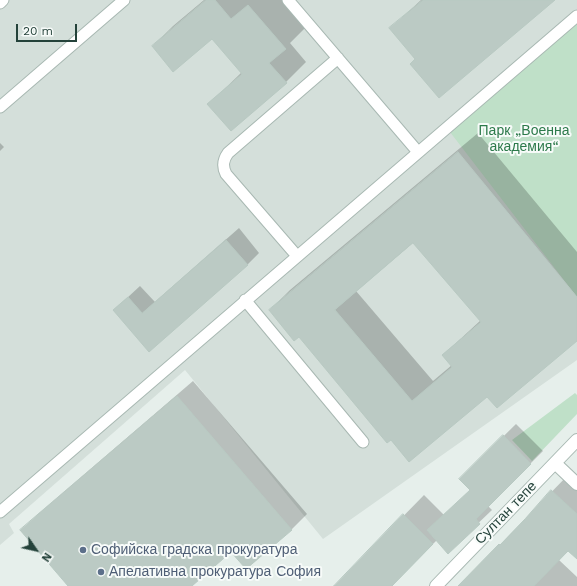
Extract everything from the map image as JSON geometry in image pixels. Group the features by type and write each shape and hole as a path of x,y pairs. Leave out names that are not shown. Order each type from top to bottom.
{"street":[{"name":"Султан тепе","path":"436,586 577,440"},
{"path":"555,463 577,484"}],"lane":[{"path":"0,3 3,0"},
{"path":"0,107 124,0"},
{"path":"288,0 418,152"},
{"path":"0,512 577,16"},
{"path":"297,256 226,174 223,163 228,153 338,58"},
{"path":"245,300 363,442"}],"shaded area":[{"path":"0,0 577,0 577,360 323,539 185,370 9,524 14,533 0,545"}],"green space":[{"name":"Парк „Военна академия“","path":"577,22 577,297 450,132"},
{"path":"575,393 577,395 577,414 532,461 512,440"}],"building":[{"path":"206,0 215,0 231,19 248,5 286,49 269,63 287,83 231,131 207,104 242,74 212,39 173,72 152,46"},
{"path":"423,0 555,0 439,98 410,64 415,59 389,28"},
{"path":"458,152 577,297 577,341 497,408 487,397 409,462 391,440 387,443 299,337 294,341 269,310","holes":["413,243 481,322 442,355 452,367 412,401 335,310"]},
{"path":"226,240 248,265 149,352 113,310 128,297 142,313"},
{"path":"177,396 292,530 246,569 231,552 192,586 68,586 20,530"},
{"path":"503,435 531,464 476,519 480,524 448,554 427,530 470,490 459,479"},
{"path":"551,490 577,514 577,559 568,551 534,586 458,586 499,544 500,545"},
{"path":"403,514 433,544 392,586 334,586"}],"place":[{"name":"Софийска градска прокуратура","path":"83,550"},
{"name":"Апелативна прокуратура София","path":"101,572"}]}
